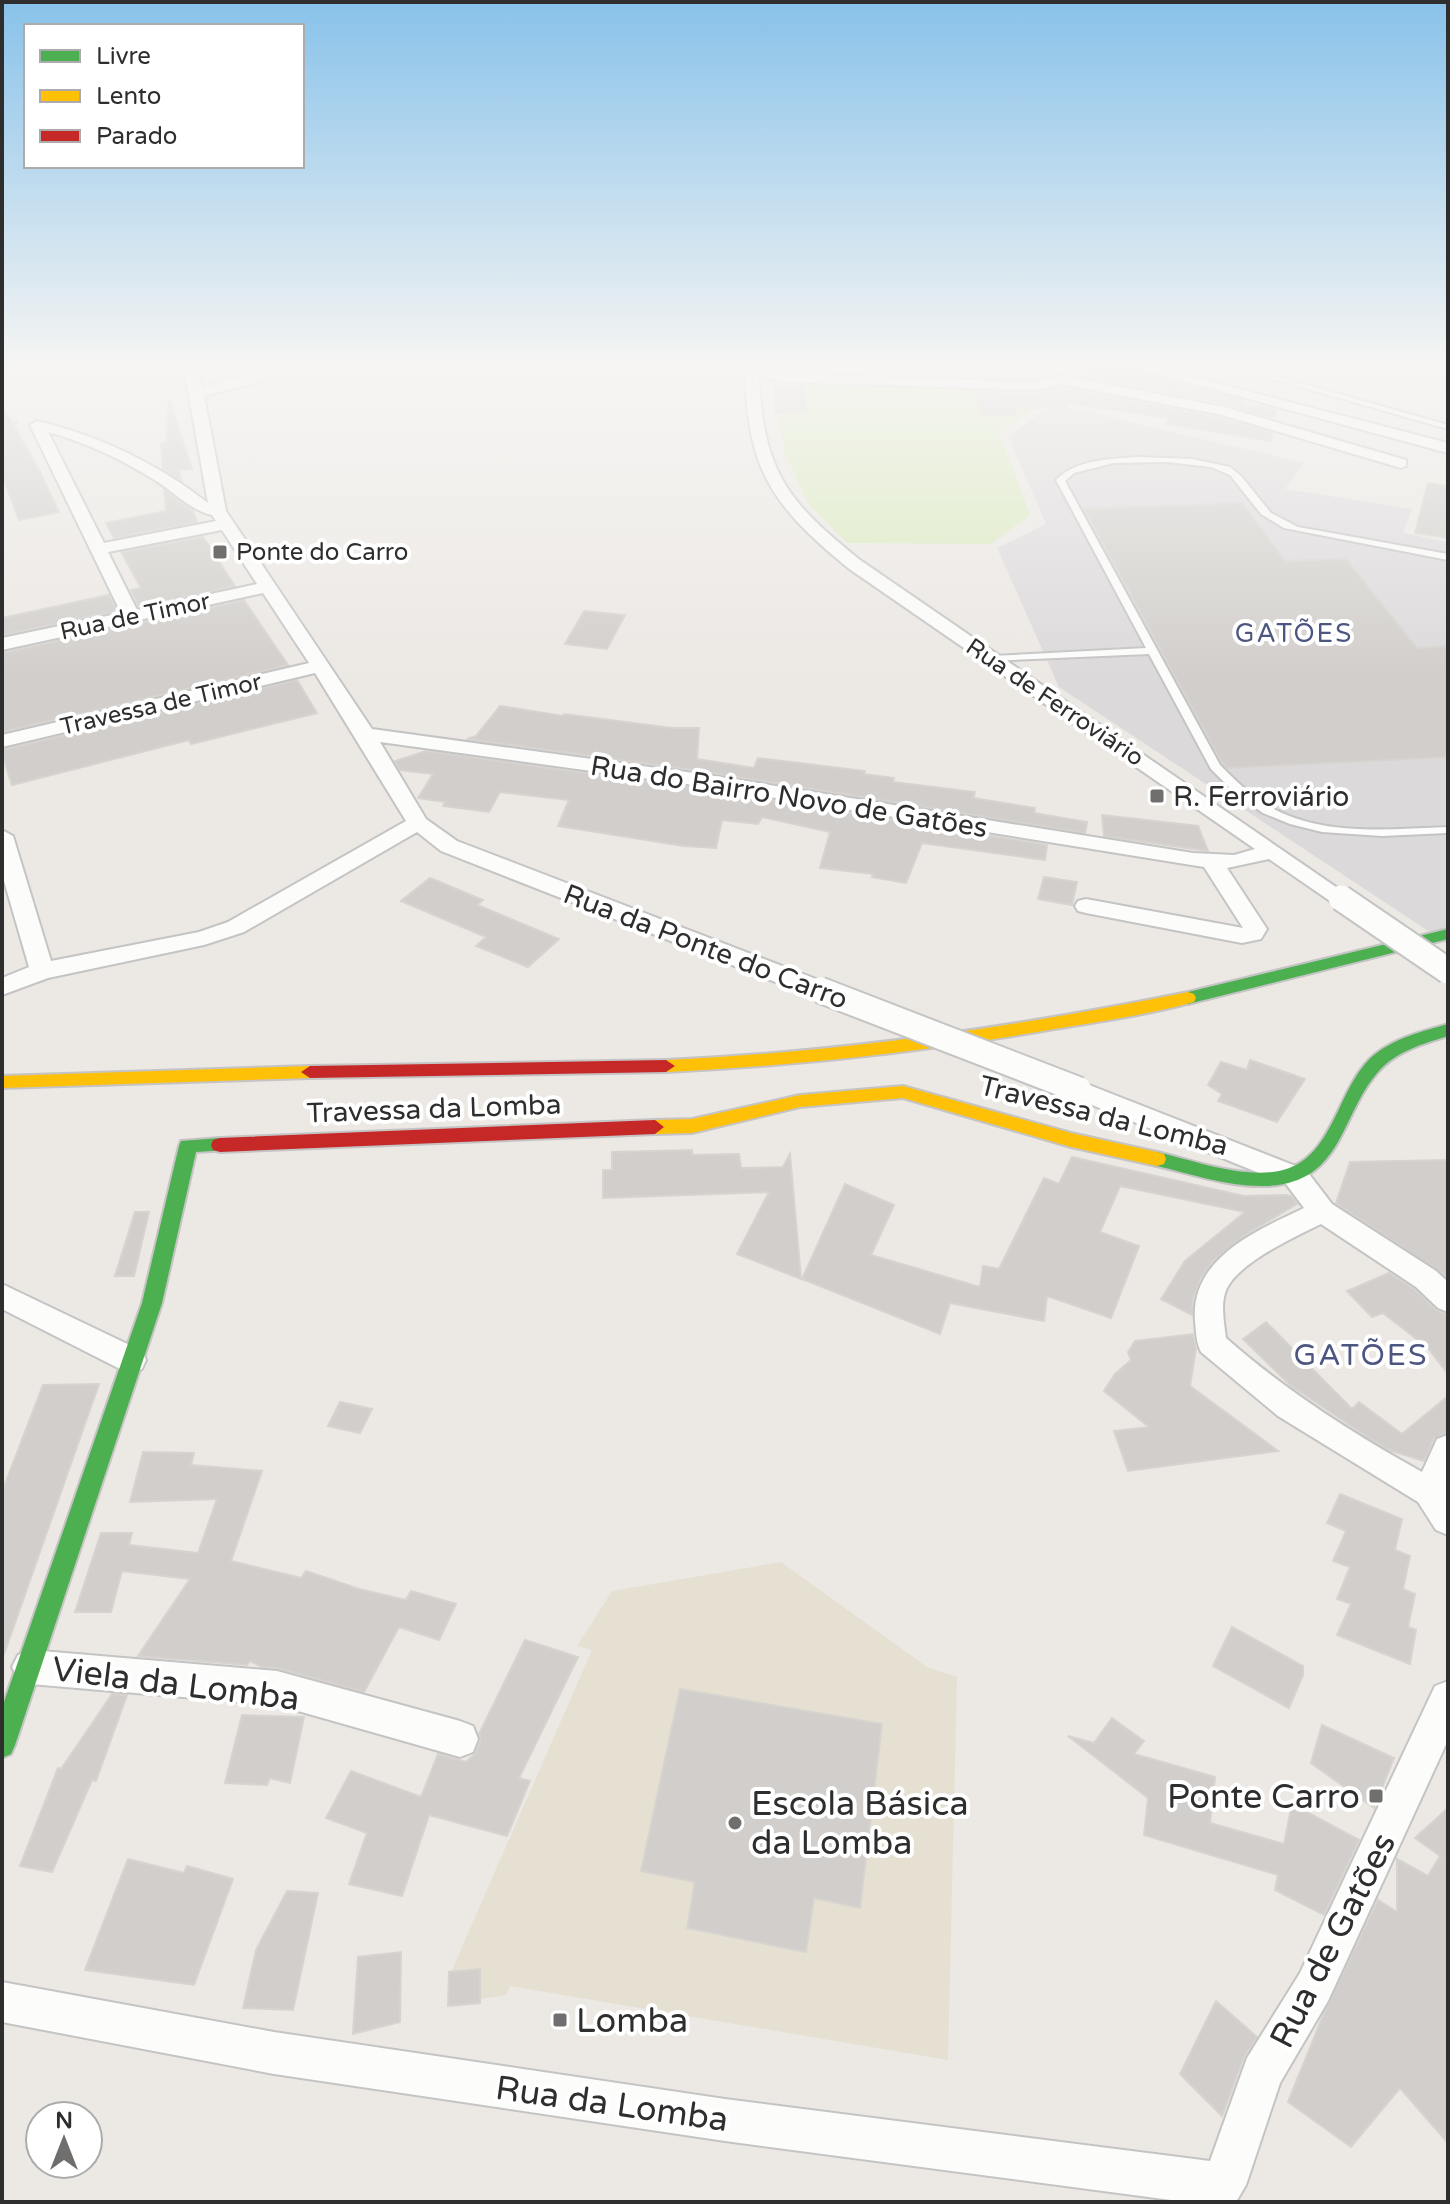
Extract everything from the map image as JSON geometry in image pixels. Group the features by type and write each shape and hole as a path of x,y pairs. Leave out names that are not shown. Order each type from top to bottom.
{"main road":[{"path":"2,1082 208,1074 591,1069 773,1060 884,1050 989,1037 1141,1010 1271,981 1448,934"},
{"path":"1296,1177 1322,1159 1370,1071 1395,1048 1448,1030"},
{"name":"Travessa da Lomba","path":"2,1745 152,1303 188,1146 692,1126 800,1101 903,1092 1071,1140 1216,1172 1274,1182 1296,1177"}],"street":[{"path":"60,471 132,617"},
{"path":"147,471 222,517"},
{"name":"Rua da Ponte do Carro","path":"212,471 222,517 365,734 418,823 449,846 1296,1177"},
{"name":"Rua de Ferroviário","path":"766,471 770,480 814,533 854,564 1448,971"},
{"path":"98,549 222,517"},
{"name":"Rua de Timor","path":"2,644 268,587"},
{"name":"Travessa de Timor","path":"2,741 321,666"},
{"name":"Rua do Bairro Novo de Gatões","path":"365,734 701,780 1211,861 1235,862 1273,851"},
{"path":"2,987 42,971 204,938 236,927 418,823"},
{"path":"2,836 42,971"},
{"path":"1086,906 1242,936 1253,934 1255,929 1211,861"},
{"path":"1296,1177 1322,1211 1426,1279 1448,1300"},
{"path":"1322,1211 1275,1234 1238,1259 1214,1285 1209,1311 1212,1343 1255,1383 1323,1432 1429,1492 1448,1520"},
{"path":"2,1296 131,1360"},
{"path":"1429,1492 1448,1449"},
{"name":"Viela da Lomba","path":"30,1667 277,1688 460,1739"},
{"name":"Rua de Gatões","path":"1224,2185 1262,2073 1314,1987 1448,1698"},
{"name":"Rua da Lomba","path":"2,2002 274,2053 694,2116 1224,2185"}],"lane":[{"path":"1068,471 1060,480 1061,487 1215,767 1232,788 1303,828 1353,833 1448,830"},
{"path":"1229,471 1240,479 1263,511 1278,522 1296,529 1448,557"},
{"path":"992,659 1150,651"}],"shaded area":[{"path":"1023,471 1298,471 1285,489 1412,509 1403,533 1448,542 1448,944 1059,687 997,548 1046,524"},
{"name":"Escola Básica da Lomba","path":"781,1562 927,1667 957,1677 948,2060 510,1986 506,1995 480,1999 480,1969 451,1972 592,1650 577,1646 612,1591"}],"green space":[{"path":"793,471 1014,471 1030,515 991,544 847,543 808,503"}],"building":[{"path":"2,471 39,471 59,512 19,520"},
{"path":"166,471 178,471 182,481"},
{"path":"1428,483 1448,486 1448,538 1415,533"},
{"path":"164,490 193,511 197,522 114,538 106,523 166,511"},
{"path":"1242,503 1285,561 1346,559 1417,648 1448,646 1448,757 1227,768 1222,763 1084,509"},
{"path":"203,537 235,586 139,607 131,590 141,588 121,552"},
{"path":"109,595 117,611 2,635 2,618"},
{"path":"244,600 288,665 2,732 2,653"},
{"path":"584,611 625,615 607,649 565,644"},
{"path":"297,680 317,713 191,744 189,740 12,785 2,754 2,750"},
{"path":"500,706 563,716 699,728 697,759 754,768 758,758 865,771 864,774 894,778 893,782 975,792 973,798 1035,808 1034,813 1087,822 1085,833 701,771 467,739 476,736"},
{"path":"426,751 701,789 1047,845 1045,860 922,843 906,883 872,877 873,874 820,868 830,832 762,817 758,824 722,820 716,848 684,846 558,826 569,800 500,792 489,812 443,806 445,802 418,798 433,774 400,770 395,761"},
{"path":"1102,815 1198,826 1208,851 1104,836"},
{"path":"1044,877 1077,882 1072,905 1038,899"},
{"path":"430,878 483,900 477,905 559,939 528,967 476,946 486,937 401,901"},
{"path":"1250,1060 1305,1079 1277,1122 1218,1101 1222,1094 1208,1085 1221,1062 1247,1070"},
{"path":"692,1150 692,1155 739,1154 741,1168 783,1167 790,1154 801,1279 737,1254 769,1192 603,1198 603,1170 612,1170 612,1152"},
{"path":"1072,1157 1244,1196 1291,1196 1297,1204 1245,1235 1213,1261 1200,1279 1193,1298 1192,1315 1161,1299 1185,1261 1245,1212 1120,1186 1100,1232 1139,1246 1111,1318 1047,1296 1044,1321 950,1303 940,1334 802,1279 845,1184 894,1205 871,1255 980,1287 983,1266 999,1269 1044,1178 1059,1184"},
{"path":"1448,1160 1448,1278 1336,1203 1350,1162"},
{"path":"135,1212 149,1212 134,1276 115,1276"},
{"path":"1389,1273 1414,1289 1436,1310 1448,1315 1448,1374 1428,1348 1383,1313 1372,1317 1347,1291"},
{"path":"1266,1322 1352,1409 1359,1402 1402,1434 1448,1396 1448,1432 1434,1438 1424,1461 1389,1450 1372,1440 1290,1385 1243,1339"},
{"path":"1193,1334 1196,1349 1190,1386 1278,1451 1128,1471 1114,1431 1149,1427 1104,1391 1115,1374 1131,1360 1128,1352 1135,1341"},
{"path":"99,1384 2,1660 2,1492 43,1385"},
{"path":"340,1402 372,1409 360,1433 328,1426"},
{"path":"143,1452 194,1453 191,1465 262,1471 231,1561 301,1578 306,1571 359,1589 406,1600 411,1591 456,1604 439,1640 399,1627 364,1692 278,1668 262,1667 250,1661 247,1665 138,1656 190,1579 122,1571 111,1612 75,1612 101,1533 132,1533 129,1545 198,1553 217,1499 130,1502"},
{"path":"1340,1494 1402,1519 1395,1550 1410,1556 1403,1589 1415,1594 1408,1627 1416,1630 1410,1664 1337,1635 1351,1604 1337,1599 1350,1567 1333,1561 1346,1531 1327,1523"},
{"path":"1232,1627 1303,1666 1303,1675 1289,1708 1213,1666"},
{"path":"525,1640 578,1657 519,1778 530,1781 507,1836 429,1815 402,1896 349,1884 367,1833 326,1818 351,1771 421,1797 438,1754 466,1762 476,1753 481,1740 479,1734"},
{"path":"680,1689 882,1724 860,1908 814,1898 806,1952 687,1928 695,1882 641,1871"},
{"path":"112,1694 127,1695 96,1781 92,1780 52,1872 20,1866 58,1768 61,1769"},
{"path":"242,1715 304,1717 290,1783 270,1778 267,1785 225,1783"},
{"path":"1112,1718 1144,1741 1134,1754 1215,1777 1210,1823 1284,1844 1292,1804 1359,1840 1324,1915 1275,1890 1278,1875 1144,1835 1148,1798 1068,1736 1094,1743"},
{"path":"1322,1725 1394,1758 1374,1808 1311,1763"},
{"path":"1448,1808 1448,2143 1400,2088 1351,2147 1288,2102 1324,2013 1378,1900 1397,1912 1397,1859 1428,1876 1440,1856 1415,1838"},
{"path":"128,1859 184,1873 187,1866 233,1879 194,1985 85,1970"},
{"path":"287,1891 318,1893 293,2010 243,2008 256,1950"},
{"path":"401,1952 400,2022 353,2034 358,1957"},
{"path":"480,1969 480,2003 448,2006 449,1972"},
{"path":"1216,2001 1257,2037 1244,2057 1222,2116 1180,2074"}],"traffic: fast":[{"path":"1188,998 1448,934"},
{"path":"1157,1159 1253,1179 1284,1177 1302,1170 1328,1146 1361,1082 1380,1059 1398,1048 1448,1030"},
{"path":"2,1745 152,1303 188,1146 220,1145"}],"traffic: slow":[{"path":"666,1066 797,1058 928,1043 1058,1023 1188,998"},
{"path":"2,1082 310,1072"},
{"path":"655,1127 692,1126 800,1101 903,1092 1071,1140 1157,1159"}],"traffic: jam":[{"path":"310,1072 666,1066"},
{"path":"220,1145 655,1127"}],"place":[{"name":"Ponte do Carro","path":"220,552"},
{"name":"R. Ferroviário","path":"1157,796"},
{"name":"Ponte Carro","path":"1376,1796"},
{"name":"Escola Básica da Lomba","path":"735,1823"},
{"name":"Lomba","path":"560,2020"}],"district":[{"name":"GATÕES","path":"1294,633"},
{"name":"GATÕES","path":"1361,1355"}]}
